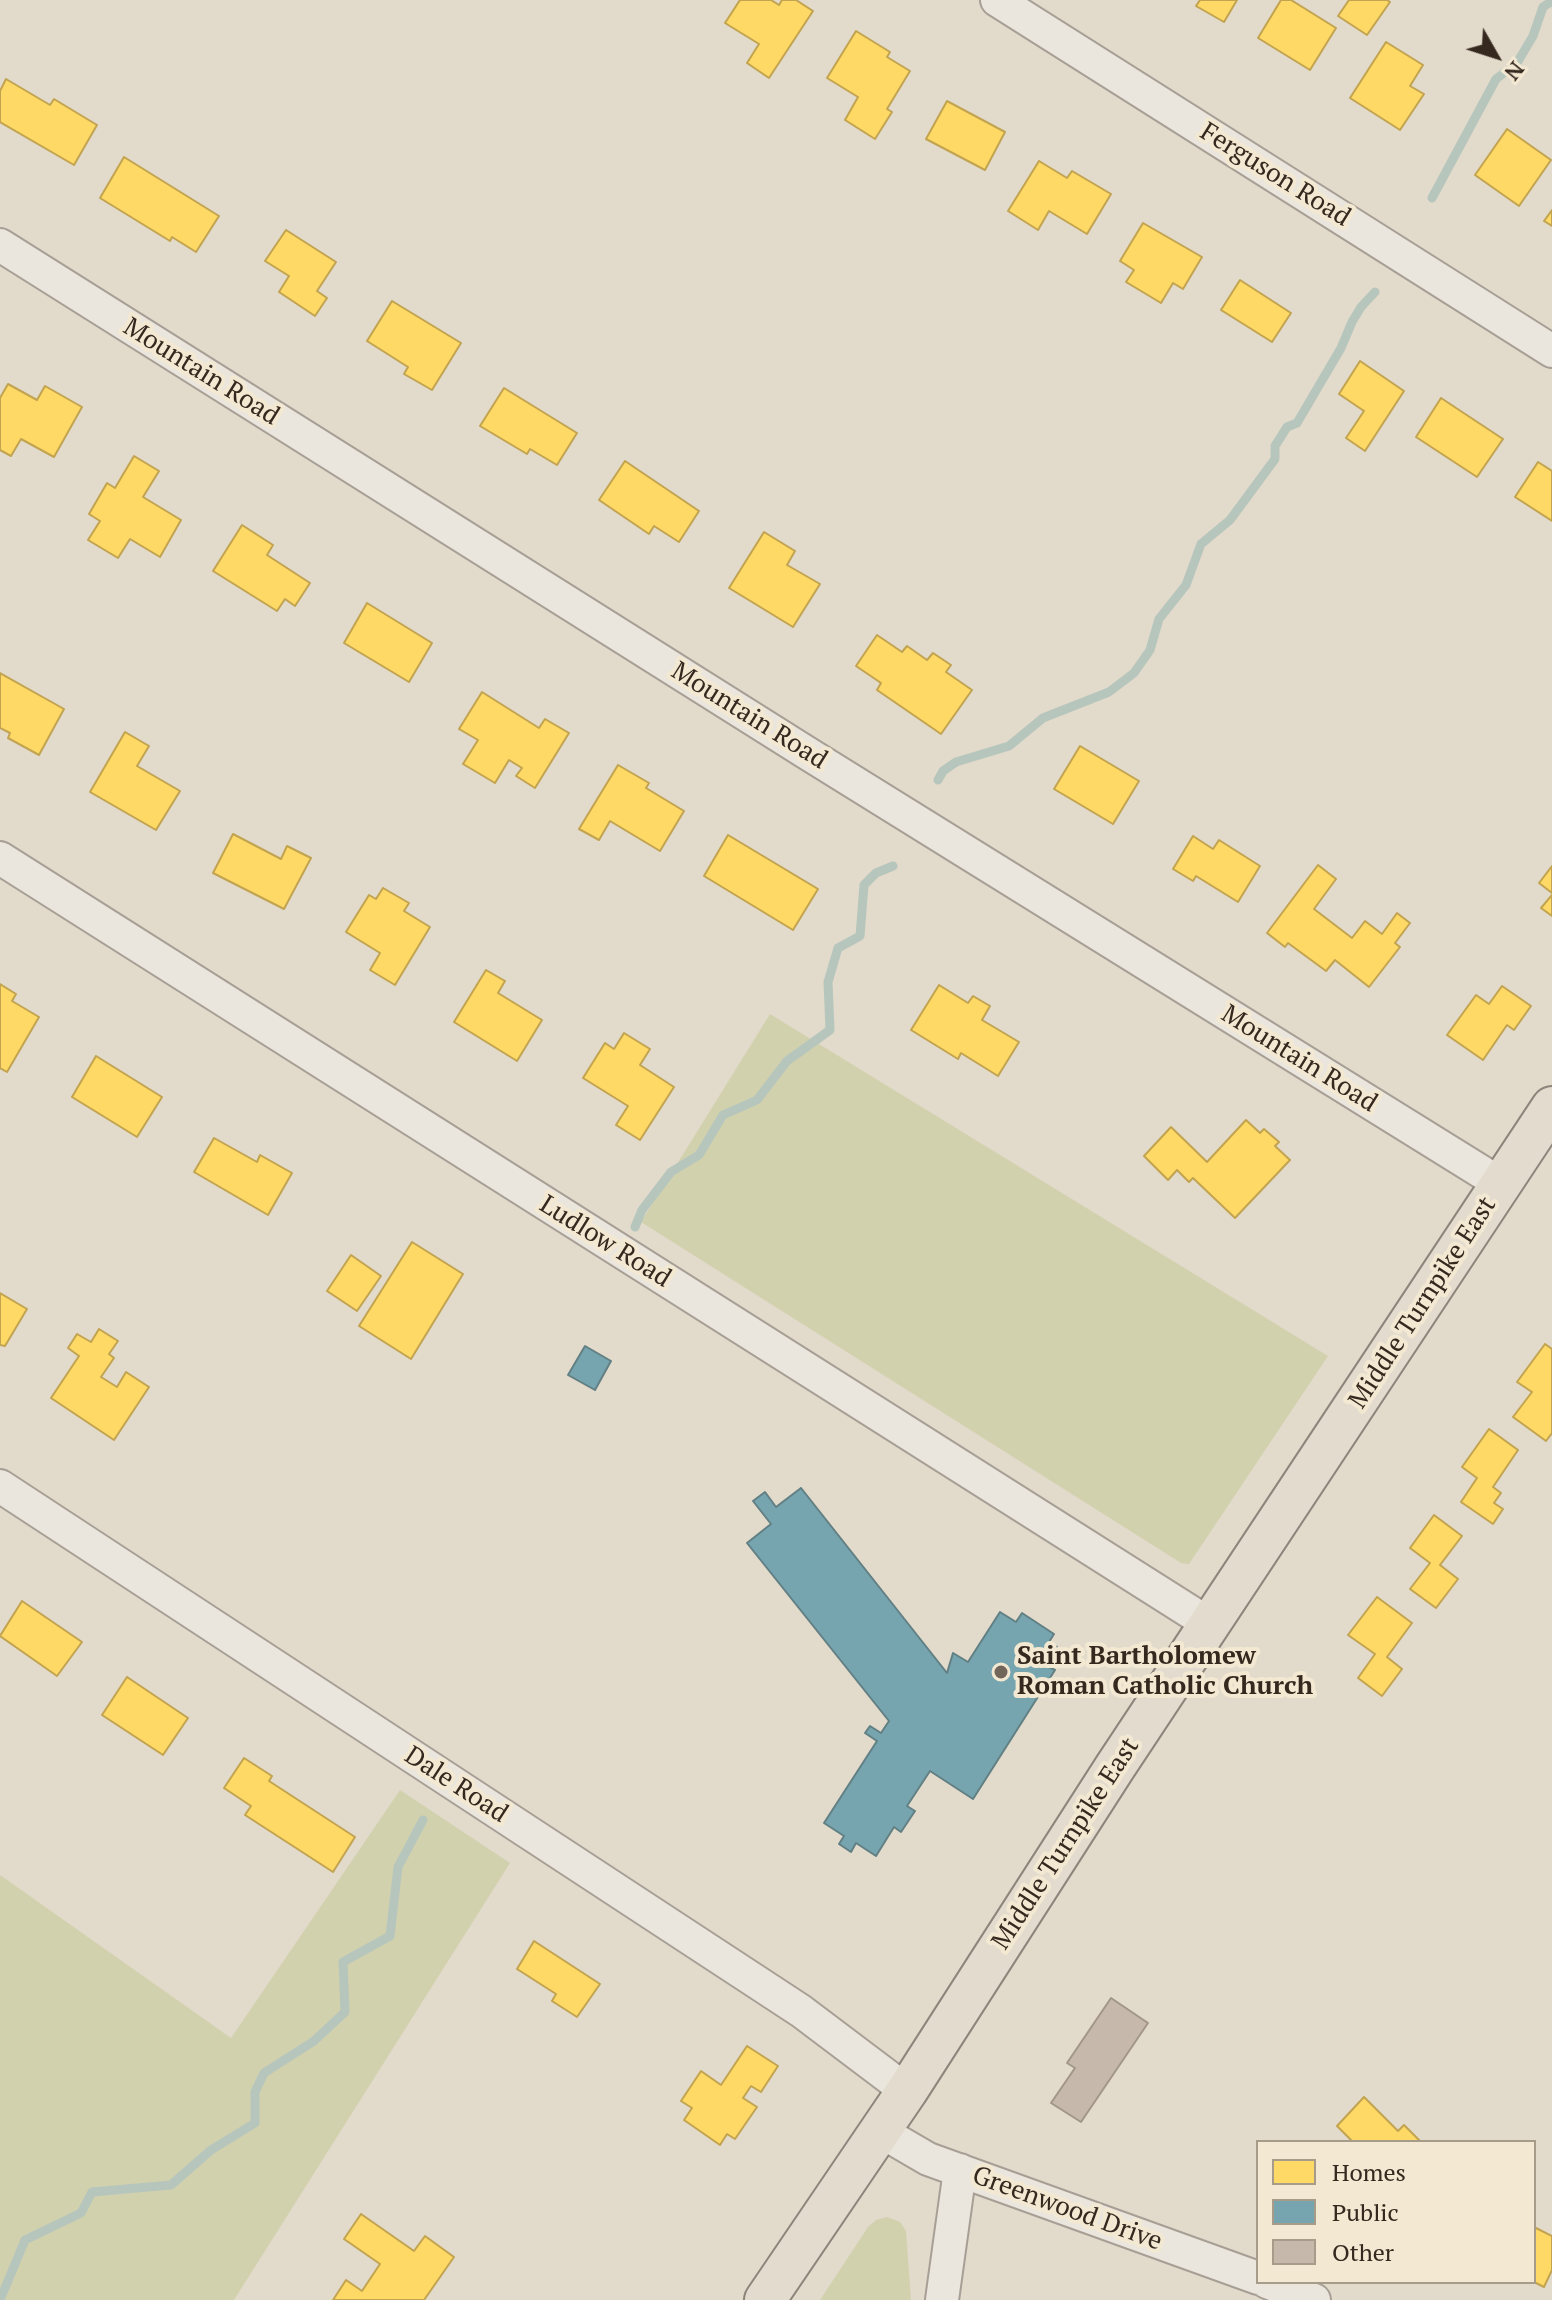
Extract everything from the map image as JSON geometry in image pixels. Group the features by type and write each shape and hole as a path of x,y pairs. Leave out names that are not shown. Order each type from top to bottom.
{"main road":[{"name":"Middle Turnpike East","path":"765,2300 907,2091 1019,1915 1552,1107"}],"street":[{"name":"Ferguson Road","path":"997,0 1552,351"},
{"name":"Mountain Road","path":"0,245 807,753 1501,1184"},
{"name":"Ludlow Road","path":"0,858 1211,1625"},
{"name":"Dale Road","path":"0,1486 789,2002 907,2091"},
{"name":"Greenwood Drive","path":"880,2131 928,2159 1256,2277"},
{"path":"942,2300 960,2170"},
{"path":"1272,2284 1314,2300"}],"green space":[{"path":"770,1014 1328,1356 1189,1564 1181,1563 641,1222"},
{"path":"400,1790 510,1863 234,2300 0,2300 0,1875 231,2038"},
{"path":"887,2217 900,2222 906,2231 911,2300 820,2300 868,2227 876,2220"}],"building: Homes":[{"path":"740,0 771,0 779,5 782,0 796,0 813,11 769,78 747,63 759,44 725,23"},
{"path":"1200,0 1237,0 1224,22 1196,6"},
{"path":"1281,0 1291,0 1336,28 1310,70 1258,38"},
{"path":"1349,0 1390,2 1367,35 1338,16"},
{"path":"856,31 890,52 887,57 910,71 887,109 892,112 875,139 845,120 858,97 827,78"},
{"path":"1386,42 1423,65 1410,86 1424,94 1400,130 1350,98"},
{"path":"6,79 50,105 54,99 97,125 74,165 0,122 0,91"},
{"path":"947,101 1005,132 985,170 926,139"},
{"path":"1507,129 1551,160 1519,206 1475,175"},
{"path":"124,157 219,216 196,252 172,237 170,241 100,198"},
{"path":"1039,161 1067,178 1072,171 1111,194 1087,234 1049,211 1038,230 1008,211"},
{"path":"1552,210 1552,226 1544,221"},
{"path":"1143,223 1202,257 1183,289 1173,283 1161,303 1126,282 1134,270 1120,261"},
{"path":"286,230 336,262 317,291 327,298 315,316 279,292 289,276 265,261"},
{"path":"1240,280 1291,313 1272,342 1221,310"},
{"path":"392,301 461,343 432,390 404,374 408,367 367,341"},
{"path":"1360,361 1404,391 1365,451 1346,438 1364,411 1339,394"},
{"path":"8,384 37,400 45,386 82,407 54,457 21,439 11,456 0,450 0,398"},
{"path":"504,388 577,433 557,465 530,449 527,454 480,426"},
{"path":"1441,398 1503,439 1477,477 1416,437"},
{"path":"134,456 159,471 143,497 181,520 160,557 130,539 118,558 88,540 100,521 89,514 107,483 115,488"},
{"path":"625,461 699,511 679,542 654,526 649,534 599,500"},
{"path":"1538,462 1552,471 1552,521 1515,497"},
{"path":"242,525 273,545 267,555 310,583 295,606 285,599 277,611 213,571"},
{"path":"764,532 795,551 787,565 820,584 793,627 729,588"},
{"path":"367,603 432,643 409,682 344,643"},
{"path":"877,635 902,652 907,646 927,660 933,653 951,665 946,672 972,690 941,734 877,690 881,683 856,666"},
{"path":"0,673 64,709 39,755 8,738 10,733 0,728"},
{"path":"482,692 539,728 545,719 569,733 535,788 516,776 522,768 509,760 495,783 463,764 478,740 459,729"},
{"path":"125,732 149,746 137,766 180,791 156,830 90,792"},
{"path":"1080,746 1139,781 1113,824 1054,789"},
{"path":"618,765 649,783 646,788 684,811 660,851 610,821 599,840 579,829"},
{"path":"233,834 281,859 287,846 311,858 284,909 213,873"},
{"path":"728,835 818,889 793,930 704,876"},
{"path":"1193,836 1213,849 1219,840 1260,866 1238,902 1196,876 1193,881 1173,869"},
{"path":"1318,865 1336,879 1314,909 1352,938 1365,921 1382,934 1397,913 1410,923 1395,943 1400,947 1369,987 1335,960 1326,971 1288,943 1285,947 1267,933"},
{"path":"1552,866 1552,893 1539,883"},
{"path":"383,888 409,903 404,911 430,927 395,985 370,970 380,953 346,932 369,895 376,899"},
{"path":"1552,895 1552,916 1541,908"},
{"path":"486,970 505,981 498,993 542,1020 517,1061 454,1022"},
{"path":"0,984 16,994 12,1001 39,1017 7,1072 0,1068"},
{"path":"939,985 968,1003 973,996 990,1006 982,1020 1019,1042 998,1076 961,1053 958,1059 911,1030"},
{"path":"1502,986 1531,1006 1514,1030 1507,1025 1483,1060 1447,1035 1476,995 1489,1004"},
{"path":"624,1033 650,1049 640,1065 674,1087 640,1140 616,1125 628,1106 583,1078 605,1043 614,1049"},
{"path":"96,1056 162,1097 137,1137 72,1097"},
{"path":"1246,1120 1260,1133 1264,1129 1279,1142 1275,1146 1290,1160 1235,1218 1193,1178 1189,1182 1177,1170 1168,1180 1144,1156 1171,1127 1207,1162"},
{"path":"214,1138 257,1162 260,1155 292,1173 268,1215 194,1172"},
{"path":"412,1242 463,1274 411,1359 359,1326"},
{"path":"351,1255 381,1276 357,1311 327,1291"},
{"path":"0,1293 27,1309 5,1346 0,1345"},
{"path":"99,1329 118,1341 109,1354 114,1358 101,1377 117,1387 126,1372 149,1387 114,1440 51,1398 79,1356 68,1348 77,1334 91,1342"},
{"path":"1545,1344 1552,1349 1552,1433 1546,1441 1513,1417 1532,1392 1517,1382"},
{"path":"1489,1429 1518,1450 1493,1487 1501,1493 1494,1503 1503,1509 1493,1524 1461,1502 1477,1478 1462,1467"},
{"path":"1434,1515 1462,1536 1440,1565 1458,1579 1436,1608 1410,1589 1430,1563 1410,1548"},
{"path":"1377,1597 1412,1623 1387,1657 1402,1669 1382,1696 1358,1678 1375,1654 1348,1635"},
{"path":"22,1601 82,1642 57,1676 0,1636"},
{"path":"127,1677 188,1718 163,1755 102,1715"},
{"path":"244,1758 272,1776 269,1781 355,1837 333,1872 245,1815 251,1806 224,1788"},
{"path":"534,1941 600,1984 577,2017 552,2001 556,1994 517,1969"},
{"path":"747,2046 778,2066 761,2092 751,2086 743,2098 757,2107 735,2139 727,2134 720,2145 684,2120 692,2108 681,2101 701,2071 721,2085"},
{"path":"1364,2097 1398,2131 1404,2125 1419,2140 1351,2140 1337,2126"},
{"path":"361,2214 414,2251 425,2236 454,2257 424,2300 333,2300 346,2280 362,2291 380,2264 344,2239"},
{"path":"1536,2228 1552,2236 1552,2270 1544,2287 1536,2283"}],"building: Public":[{"path":"585,1346 611,1361 595,1390 568,1375"},
{"name":"Saint Bartholomew Roman Catholic Church","path":"801,1488 947,1673 953,1653 968,1662 1000,1612 1016,1622 1022,1613 1054,1634 1049,1642 1057,1647 1045,1665 1055,1670 973,1799 930,1771 907,1806 915,1811 901,1832 894,1827 876,1856 856,1843 851,1852 839,1844 844,1836 824,1823 877,1741 865,1733 870,1726 881,1733 889,1721 747,1543 771,1524 753,1501 765,1492 776,1507"}],"building: Other":[{"path":"1111,1998 1148,2023 1081,2122 1051,2103 1075,2068 1067,2063"}],"waterway":[{"path":"1432,198 1496,79 1517,63 1533,36 1543,7 1552,1"},
{"path":"938,780 943,771 956,762 1009,746 1043,718 1109,692 1134,673 1150,650 1159,619 1186,585 1201,544 1230,520 1275,459 1275,446 1287,427 1297,423 1341,348 1352,322 1375,292"},
{"path":"635,1227 642,1210 671,1172 699,1155 723,1115 757,1100 787,1061 830,1030 828,982 838,948 860,936 864,885 876,873 893,866"},
{"path":"0,2300 25,2240 81,2213 92,2192 171,2185 211,2150 255,2123 255,2092 264,2073 314,2041 345,2012 343,1962 390,1936 398,1867 423,1820"}],"place":[{"name":"Saint Bartholomew Roman Catholic Church","path":"1001,1672"}]}
